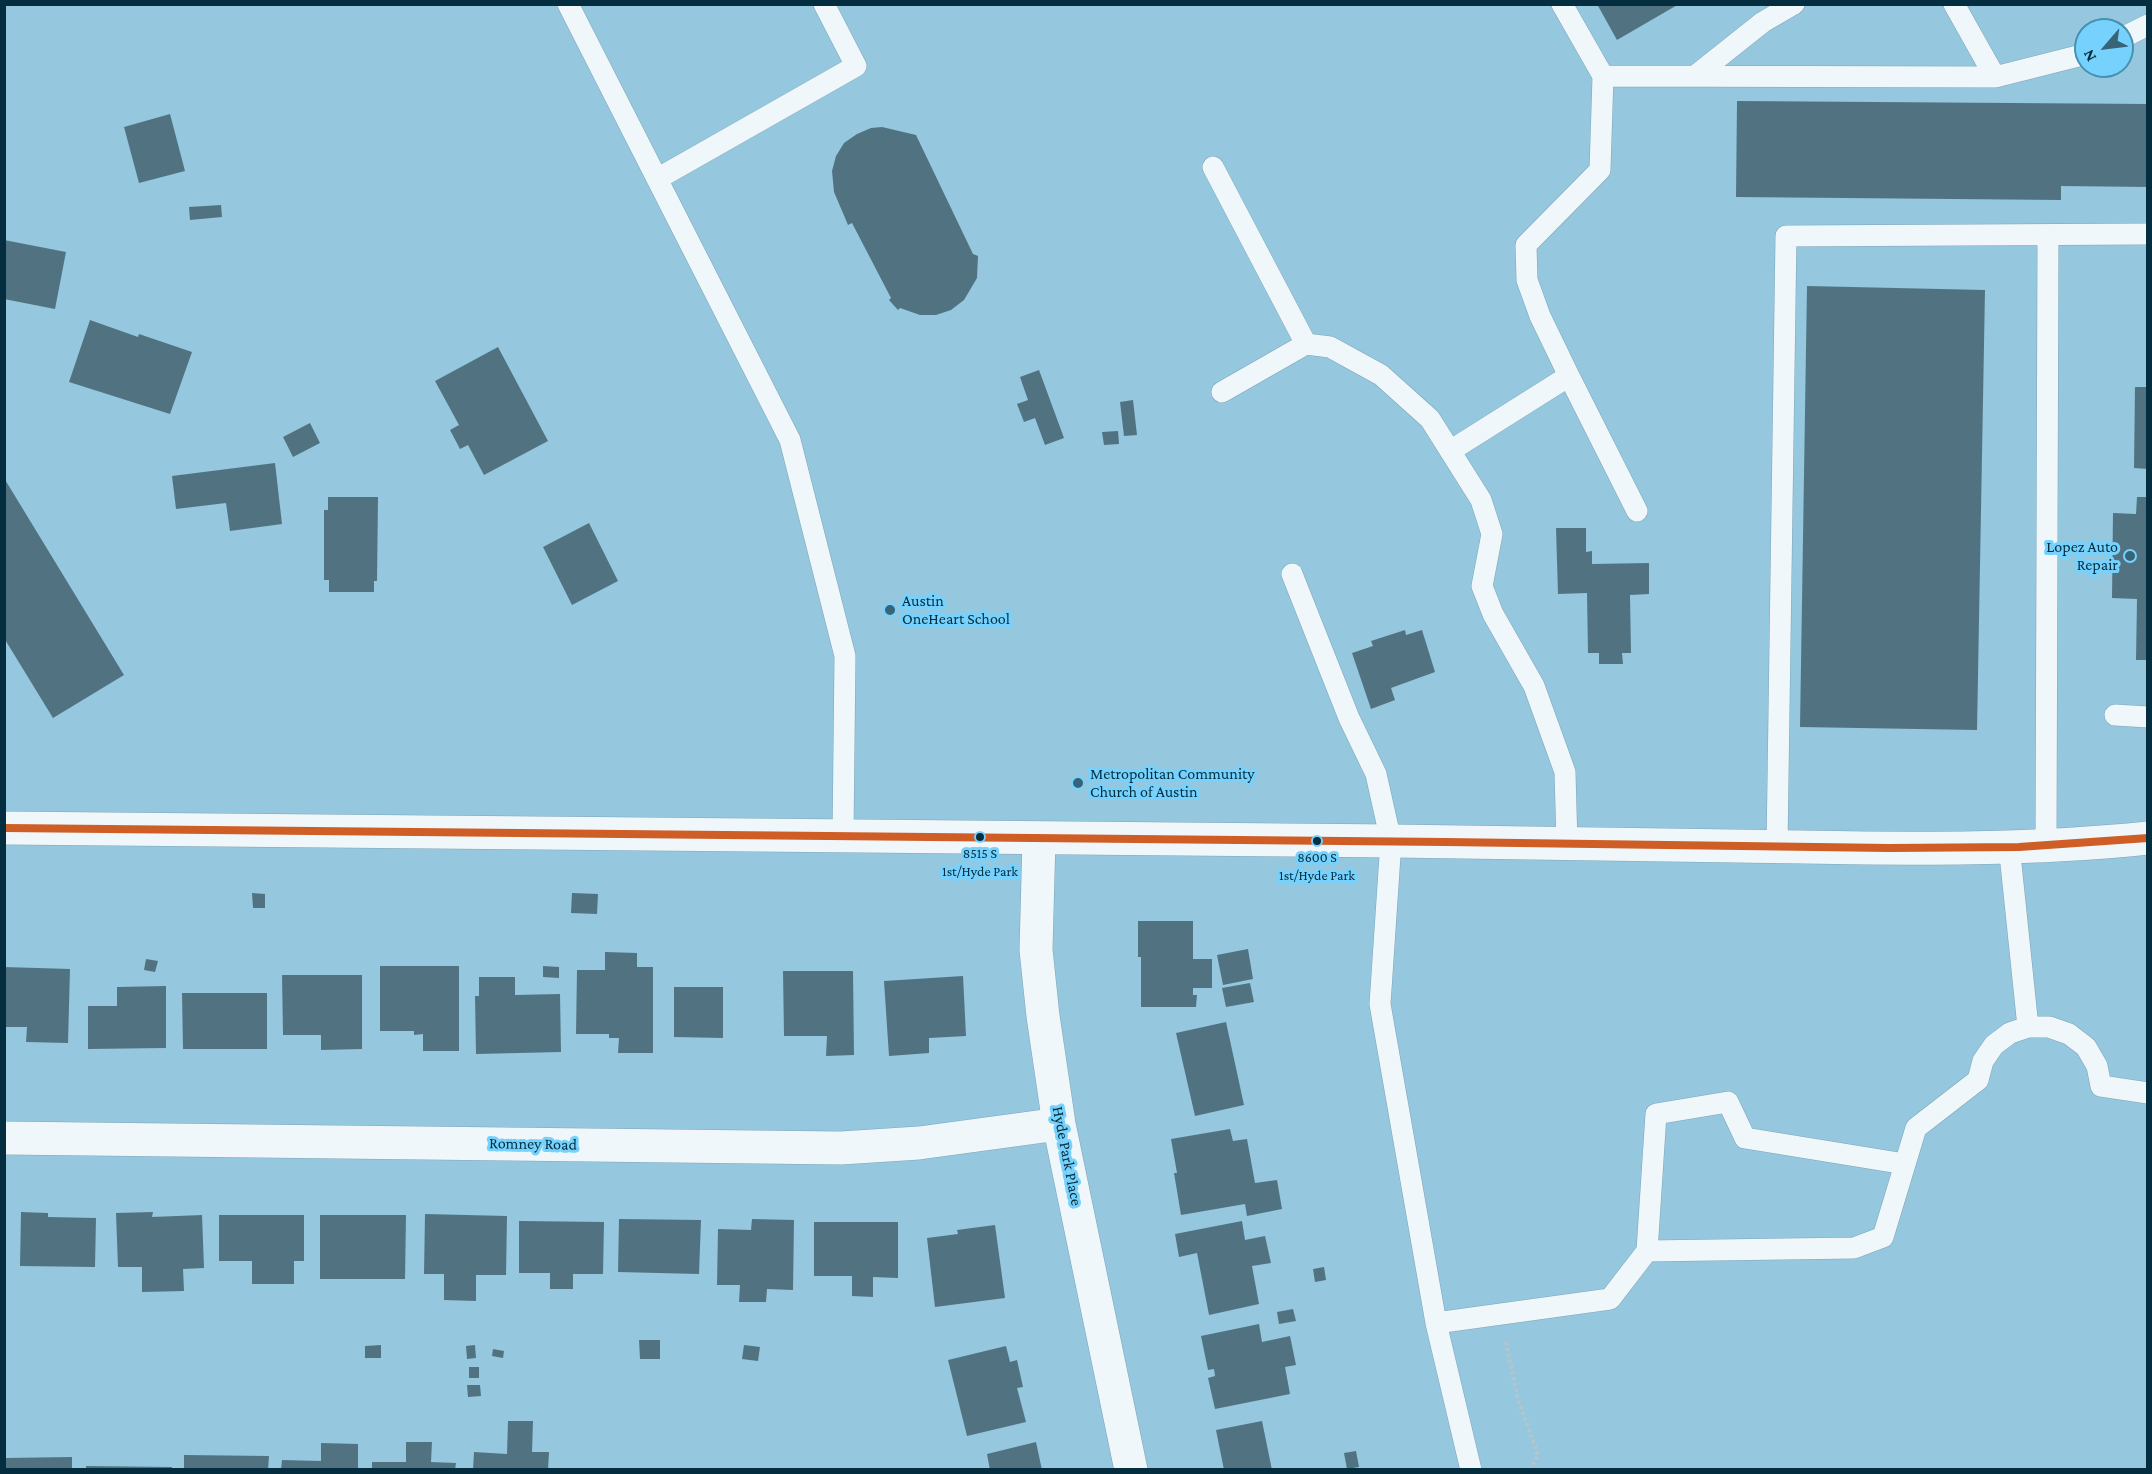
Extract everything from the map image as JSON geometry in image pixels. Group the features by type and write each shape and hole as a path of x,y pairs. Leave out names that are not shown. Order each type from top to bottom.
{"main road":[{"path":"4,828 843,835 1884,848 2091,844 2148,838"},
{"name":"Hyde Park Place","path":"1039,839 1036,950 1043,1017 1059,1124 1131,1470"},
{"name":"Romney Road","path":"4,1138 841,1148 919,1143 1059,1124"}],"lane":[{"path":"568,4 790,440 845,656 843,835"},
{"path":"657,179 856,66 824,4"},
{"path":"1562,4 1603,75 1600,170 1526,244 1527,280 1540,316 1637,511"},
{"path":"1695,76 1763,22 1794,4"},
{"path":"1954,4 1995,77"},
{"path":"2134,32 2148,25"},
{"path":"1603,75 1995,77 2074,57"},
{"path":"1213,167 1306,344"},
{"path":"1777,847 1786,236 2148,234"},
{"path":"2046,845 2048,235"},
{"path":"1222,392 1306,344 1330,347 1381,375 1430,419 1481,500 1492,534 1482,585 1493,614 1533,686 1565,772 1567,844"},
{"path":"1450,451 1569,376"},
{"path":"1292,574 1349,718 1376,774 1391,841 1380,1004 1436,1323 1471,1470"},
{"path":"2115,716 2148,717"},
{"path":"2009,845 2028,1027"},
{"path":"1647,1251 1854,1248 1884,1237 1916,1128 1978,1080 1983,1060 1994,1045 2010,1033 2028,1027 2049,1027 2069,1034 2086,1047 2097,1066 2101,1086 2148,1093"},
{"path":"1436,1323 1610,1299 1647,1251 1656,1114 1728,1102 1745,1138 1905,1164"}],"path":[{"path":"1500,1314 1518,1399 1538,1455 1530,1470"}],"building":[{"path":"1597,4 1679,4 1617,40"},
{"path":"1737,101 2148,104 2148,187 2061,186 2061,200 1736,197"},
{"path":"170,114 185,171 139,183 124,127"},
{"path":"882,127 916,135 973,254 978,256 977,278 964,300 951,310 936,315 920,315 900,308 898,310 889,300 891,298 852,223 848,225 834,192 832,171 836,156 844,143 871,128"},
{"path":"221,205 222,217 190,220 189,207"},
{"path":"4,240 66,252 55,309 4,299"},
{"path":"1807,286 1985,290 1977,730 1800,727"},
{"path":"90,320 138,337 139,334 192,352 170,414 69,382"},
{"path":"498,347 548,441 484,475 468,445 460,449 450,430 459,425 435,381"},
{"path":"1039,370 1064,438 1045,445 1035,418 1024,422 1017,404 1028,400 1020,377"},
{"path":"2135,387 2148,387 2148,469 2134,468"},
{"path":"1133,400 1137,435 1124,436 1120,402"},
{"path":"310,423 320,443 293,457 283,437"},
{"path":"1118,431 1119,444 1104,445 1102,432"},
{"path":"275,463 282,524 230,531 226,503 176,509 172,476"},
{"path":"4,478 124,675 53,718 4,638"},
{"path":"328,497 378,497 377,581 374,581 374,592 329,592 329,580 324,580 324,510 328,510"},
{"name":"Lopez Auto Repair","path":"2137,497 2148,497 2148,660 2136,660 2137,599 2112,598 2113,513 2136,514"},
{"path":"589,523 618,581 572,605 543,547"},
{"path":"1556,528 1586,528 1586,552 1592,551 1592,564 1649,563 1649,594 1630,595 1631,653 1622,653 1623,664 1599,664 1599,653 1588,653 1587,593 1558,594"},
{"path":"1405,630 1406,635 1422,630 1435,672 1391,688 1395,700 1371,709 1352,653 1373,646 1371,641"},
{"path":"252,893 265,894 265,908 253,908"},
{"path":"572,893 598,894 597,914 571,913"},
{"path":"1138,921 1193,921 1193,959 1212,959 1212,988 1193,988 1193,995 1197,995 1196,1007 1141,1007"},
{"path":"1248,949 1253,979 1223,985 1217,955"},
{"path":"605,952 637,953 637,967 653,967 653,1053 618,1053 619,1038 609,1038 609,1034 576,1034 577,970 605,970"},
{"path":"146,959 158,961 155,972 144,970"},
{"path":"380,966 459,966 459,1051 423,1051 423,1034 414,1035 414,1031 380,1031"},
{"path":"543,966 559,967 559,978 543,977"},
{"path":"4,967 70,969 68,1043 26,1042 27,1027 4,1027"},
{"path":"783,971 853,971 854,1055 826,1056 827,1036 784,1036"},
{"path":"282,975 362,975 362,1049 321,1050 321,1035 283,1035"},
{"path":"963,976 966,1036 929,1038 929,1053 889,1056 884,981"},
{"path":"479,977 515,977 515,995 560,994 561,1052 476,1054 475,996 479,996"},
{"path":"1250,983 1254,1002 1226,1007 1222,988"},
{"path":"166,986 166,1048 88,1049 88,1006 117,1006 117,987"},
{"path":"674,987 723,987 723,1038 674,1037"},
{"path":"182,993 267,993 267,1049 183,1049"},
{"path":"1226,1022 1244,1105 1195,1116 1176,1033"},
{"path":"1230,1129 1233,1141 1247,1139 1255,1183 1277,1180 1282,1209 1247,1216 1245,1204 1181,1215 1171,1139"},
{"path":"21,1212 48,1213 48,1217 96,1218 95,1267 20,1266"},
{"path":"153,1212 152,1217 202,1215 204,1268 183,1269 184,1291 142,1292 142,1267 118,1267 116,1213"},
{"path":"425,1214 507,1216 506,1275 476,1275 476,1301 444,1300 444,1274 424,1274"},
{"path":"219,1215 304,1215 304,1261 294,1261 294,1284 252,1284 252,1261 219,1261"},
{"path":"320,1215 406,1215 405,1279 320,1279"},
{"path":"619,1219 701,1220 699,1274 618,1272"},
{"path":"752,1219 794,1220 793,1290 767,1289 766,1302 739,1302 740,1285 717,1285 718,1229 751,1230"},
{"path":"519,1221 604,1222 603,1274 573,1274 573,1289 550,1289 550,1273 519,1273"},
{"path":"1242,1221 1245,1240 1265,1236 1271,1263 1252,1266 1259,1304 1209,1315 1197,1253 1179,1257 1175,1234"},
{"path":"814,1222 898,1222 898,1278 873,1277 873,1297 852,1296 852,1276 814,1276"},
{"path":"995,1225 1005,1298 935,1307 927,1238 958,1234 957,1230"},
{"path":"1324,1267 1326,1280 1315,1282 1313,1269"},
{"path":"1293,1309 1296,1321 1279,1324 1277,1312"},
{"path":"1259,1324 1262,1342 1290,1336 1296,1365 1285,1367 1290,1394 1215,1409 1208,1378 1215,1376 1214,1369 1208,1370 1201,1336"},
{"path":"639,1340 660,1340 660,1359 640,1359"},
{"path":"381,1345 381,1358 365,1358 365,1346"},
{"path":"475,1345 476,1358 467,1359 466,1346"},
{"path":"744,1345 760,1347 758,1361 742,1359"},
{"path":"1006,1346 1010,1362 1017,1360 1023,1387 1017,1388 1026,1422 967,1436 948,1360"},
{"path":"493,1349 504,1351 503,1358 492,1356"},
{"path":"469,1367 479,1367 479,1378 469,1378"},
{"path":"467,1385 480,1385 481,1396 468,1397"},
{"path":"508,1421 533,1421 532,1452 549,1452 548,1470 473,1470 474,1452 507,1454"},
{"path":"1262,1421 1272,1470 1224,1470 1216,1430"},
{"path":"406,1442 432,1442 431,1462 456,1463 455,1470 372,1470 372,1462 406,1462"},
{"path":"1036,1442 1042,1470 990,1470 987,1454"},
{"path":"321,1443 358,1444 358,1470 281,1470 282,1460 321,1461"},
{"path":"1356,1451 1359,1467 1347,1469 1344,1453"},
{"path":"184,1455 269,1456 268,1470 184,1470"},
{"path":"72,1457 72,1470 5,1470 5,1458"},
{"path":"86,1466 172,1467 172,1470 86,1470"}],"transit line":[{"path":"4,828 1889,848 2019,847 2148,838"}],"place":[{"name":"Lopez Auto Repair","path":"2130,556"},
{"name":"Austin OneHeart School","path":"890,610"},
{"name":"Metropolitan Community Church of Austin","path":"1078,783"},
{"name":"8515 S 1st/Hyde Park","path":"980,837"},
{"name":"8600 S 1st/Hyde Park","path":"1317,841"}]}
